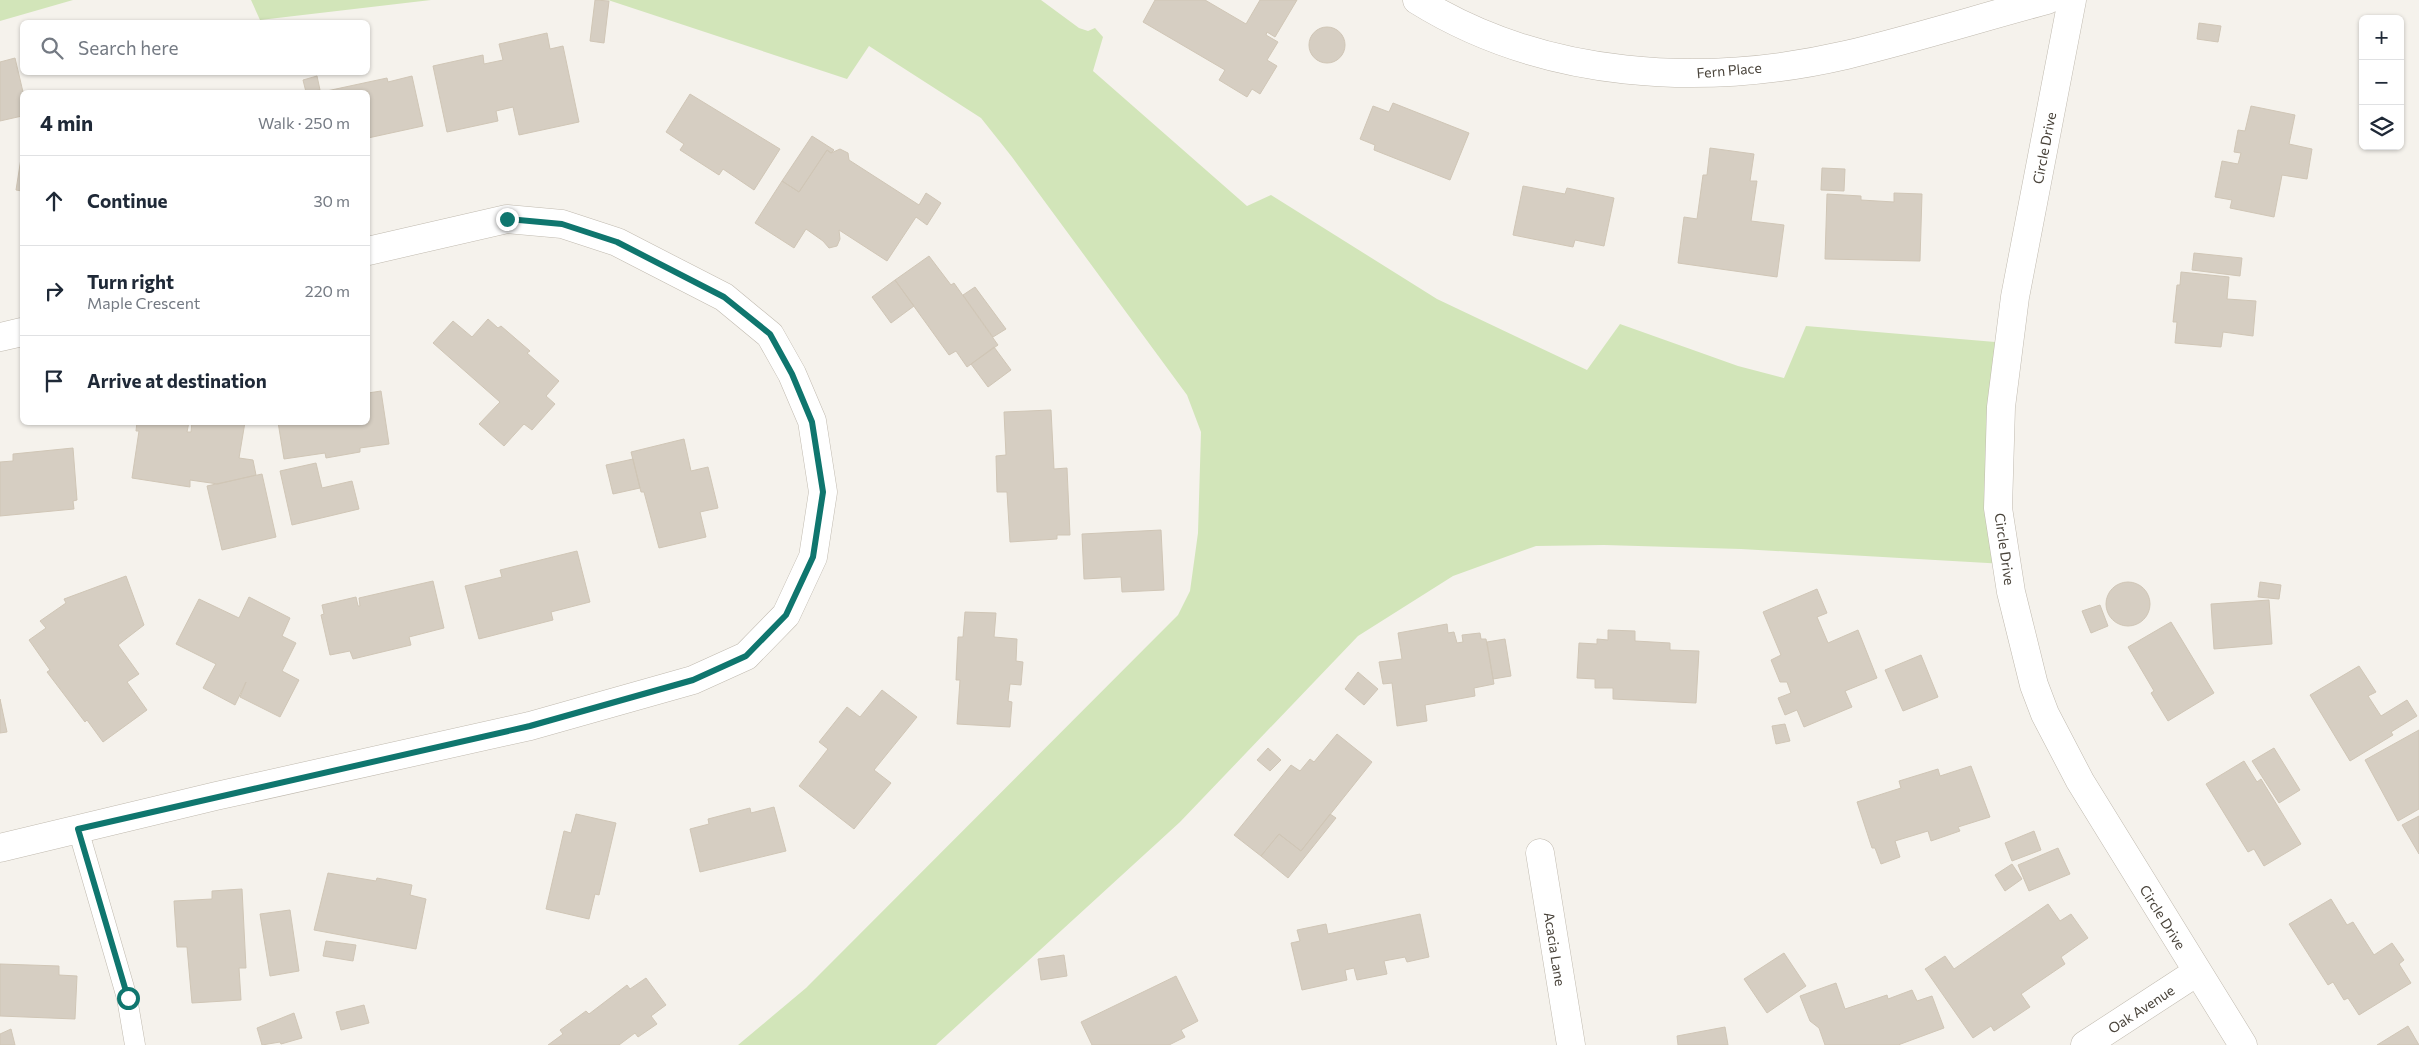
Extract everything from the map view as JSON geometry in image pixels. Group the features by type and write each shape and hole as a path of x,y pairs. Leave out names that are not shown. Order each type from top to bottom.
{"street":[{"name":"Fern Place","path":"1417,0 1467,25 1534,53 1610,68 1681,74 1774,67 1845,55 2047,0"},
{"name":"Circle Drive","path":"2072,0 2015,298 2001,407 1998,508 2011,592 2034,685 2045,714 2080,782 2242,1045"},
{"path":"0,848 530,726 693,680 746,656 786,615 813,557 823,492 812,422 792,374 770,334 724,297 617,242 562,224 507,219 370,251"},
{"path":"0,337 20,332"},
{"name":"Acacia Lane","path":"1540,853 1571,1045"},
{"name":"Oak Avenue","path":"2085,1045 2197,972"}],"lane":[{"path":"78,829 128,998 135,1045"}],"green space":[{"path":"0,0 73,0 0,21"},
{"path":"251,0 431,0 260,20"},
{"path":"608,0 1041,0 1079,28 1088,31 1095,28 1103,37 1093,71 1247,206 1271,195 1437,299 1587,370 1620,324 1738,366 1784,378 1806,326 2007,343 2005,564 1741,549 1604,545 1536,546 1453,576 1358,636 1180,822 936,1045 738,1045 806,988 1178,615 1190,591 1198,533 1201,432 1187,395 1012,157 981,118 869,46 847,79"}],"building":[{"path":"595,0 609,1 604,43 590,41"},
{"path":"1155,0 1205,0 1246,24 1260,0 1297,0 1275,37 1267,32 1266,35 1278,42 1267,60 1277,66 1260,94 1252,89 1247,97 1219,80 1225,70 1143,22"},
{"path":"2199,23 2221,26 2218,42 2197,39"},
{"path":"1327,27 1334,28 1340,32 1344,38 1344,52 1340,58 1334,62 1327,63 1320,62 1314,58 1310,52 1309,45 1310,38 1314,32 1320,28"},
{"path":"547,33 550,49 563,46 579,122 519,135 513,107 496,111 498,121 447,132 433,66 483,55 484,64 503,60 499,44"},
{"path":"15,58 23,90 20,90 20,116 0,121 0,62"},
{"path":"317,76 320,90 306,90 303,80"},
{"path":"412,76 423,126 370,138 370,90 331,90 387,78 388,82"},
{"path":"690,94 780,149 754,190 723,169 719,175 680,150 684,144 666,132"},
{"path":"1393,103 1469,133 1450,180 1374,150 1375,145 1360,139 1373,106 1389,112"},
{"path":"2251,106 2295,115 2289,144 2312,149 2307,179 2282,175 2274,217 2230,208 2232,200 2215,197 2222,161 2238,164 2241,153 2234,152 2238,130 2245,131"},
{"path":"812,136 834,150 831,153 827,150 799,192 782,181"},
{"path":"1710,148 1754,154 1750,181 1757,181 1751,221 1784,225 1777,277 1678,263 1684,217 1697,219 1703,175 1707,175"},
{"path":"840,149 848,153 849,160 919,205 926,193 941,203 927,225 916,217 887,261 839,230 840,239 837,246 829,248 823,241 806,229 794,248 755,223 782,181 799,192 827,150 831,153"},
{"path":"20,165 20,191 16,190"},
{"path":"1822,168 1845,169 1844,191 1821,190"},
{"path":"1523,186 1565,194 1567,188 1614,198 1604,246 1575,240 1573,247 1513,235"},
{"path":"1894,193 1922,194 1920,261 1825,259 1827,194 1861,196 1861,200 1894,202"},
{"path":"2194,253 2242,258 2240,276 2192,270"},
{"path":"929,256 951,285 954,283 998,345 967,367 956,351 949,355 895,280"},
{"path":"2181,272 2229,277 2227,299 2256,301 2253,336 2223,332 2221,347 2175,343 2177,322 2173,322 2177,285 2180,285"},
{"path":"895,280 914,306 891,323 872,297"},
{"path":"975,287 1006,329 993,337 963,295"},
{"path":"488,319 498,328 501,326 530,351 527,353 559,381 546,396 555,404 532,430 524,424 504,446 479,424 500,402 433,343 453,321 472,337"},
{"path":"994,347 1011,370 988,387 971,364"},
{"path":"381,391 389,444 360,448 360,452 326,458 325,453 284,459 278,425 370,425 370,393"},
{"path":"1051,410 1054,469 1067,468 1070,535 1057,535 1057,539 1010,542 1007,492 997,492 996,456 1006,455 1004,412"},
{"path":"137,425 188,425 187,432 191,432 192,425 244,425 239,458 253,460 256,475 218,484 190,480 190,487 132,478 139,431 136,431"},
{"path":"684,439 691,471 708,467 718,508 700,512 706,537 659,548 644,492 641,492 631,452"},
{"path":"73,448 77,500 73,501 74,509 0,516 0,462 13,461 13,454"},
{"path":"633,459 640,488 613,494 606,465"},
{"path":"316,463 322,488 352,481 359,509 292,525 280,471"},
{"path":"262,474 276,537 222,550 207,486"},
{"path":"1161,530 1164,590 1122,592 1121,577 1084,579 1082,534"},
{"path":"577,551 590,602 551,612 553,620 479,639 465,586 502,577 500,570"},
{"path":"126,576 144,625 118,645 139,674 127,682 147,710 103,742 87,720 85,722 47,672 50,670 29,640 46,628 40,621 66,603 64,599"},
{"path":"433,581 444,628 409,637 411,645 353,659 350,651 330,655 321,615 324,614 322,605 356,597 358,606 360,606 359,598"},
{"path":"2128,582 2140,586 2146,592 2150,604 2146,616 2140,622 2128,626 2116,622 2110,616 2106,604 2110,592 2116,586"},
{"path":"2260,582 2281,585 2279,599 2258,597"},
{"path":"1817,589 1827,613 1817,617 1828,643 1858,630 1877,678 1845,691 1852,707 1804,727 1797,710 1785,715 1778,698 1791,693 1787,682 1780,682 1771,660 1781,655 1763,612"},
{"path":"249,597 290,618 282,636 296,643 282,671 299,680 280,717 240,697 246,682 235,705 203,688 216,664 176,644 199,599 239,618"},
{"path":"2269,600 2272,644 2214,649 2211,604"},
{"path":"2100,605 2108,626 2091,633 2082,611"},
{"path":"965,612 996,613 994,637 1017,639 1016,661 1023,662 1021,685 1010,684 1008,701 1012,702 1010,727 957,724 960,680 956,680 958,637 963,637"},
{"path":"2171,622 2214,693 2168,721 2151,693 2154,691 2128,647"},
{"path":"1447,624 1448,633 1454,632 1457,643 1463,642 1462,635 1480,633 1481,639 1486,639 1494,684 1474,688 1475,696 1425,705 1427,721 1397,726 1392,683 1383,684 1379,662 1402,659 1398,633"},
{"path":"1608,630 1635,631 1635,641 1670,643 1670,650 1699,651 1696,703 1613,699 1613,688 1595,688 1595,679 1577,678 1579,643 1597,644 1597,639 1608,640"},
{"path":"1505,639 1511,676 1493,679 1487,642"},
{"path":"1921,655 1938,697 1903,711 1885,670"},
{"path":"2359,666 2376,692 2368,696 2381,716 2407,700 2417,716 2391,732 2393,735 2350,761 2310,695"},
{"path":"1358,672 1378,689 1364,705 1345,689"},
{"path":"882,690 917,717 874,770 891,783 854,829 799,786 828,749 819,742 847,707 860,717"},
{"path":"0,699 7,732 0,733"},
{"path":"1785,724 1790,741 1776,744 1772,726"},
{"path":"2419,730 2419,809 2398,821 2365,760"},
{"path":"1337,734 1372,762 1301,851 1279,834 1261,856 1234,835 1291,765 1300,771 1310,759 1314,762"},
{"path":"1268,748 1281,760 1270,771 1257,760"},
{"path":"2274,748 2300,790 2279,803 2252,761"},
{"path":"2244,761 2257,782 2261,779 2301,844 2264,866 2254,849 2248,852 2206,784"},
{"path":"1971,766 1990,817 1958,827 1960,831 1931,841 1928,831 1895,841 1900,857 1881,864 1875,848 1872,848 1857,802 1901,788 1899,781 1938,769 1940,776"},
{"path":"774,807 786,851 700,872 690,829 709,824 708,819 750,808 751,813"},
{"path":"576,814 616,823 599,895 595,894 589,919 546,909 564,831 571,833"},
{"path":"1330,814 1336,818 1288,878 1261,856 1279,834 1301,851"},
{"path":"2419,816 2419,854 2402,825"},
{"path":"2034,831 2041,850 2012,861 2005,843"},
{"path":"2058,848 2070,874 2029,891 2018,865"},
{"path":"2012,864 2022,879 2005,891 1995,875"},
{"path":"328,873 376,881 377,878 412,885 410,895 426,899 416,949 314,930"},
{"path":"242,889 246,968 239,968 241,1000 192,1003 187,947 177,947 174,901 212,899 212,891"},
{"path":"2331,899 2347,925 2353,922 2374,955 2392,943 2404,960 2399,964 2411,983 2359,1015 2348,998 2344,1000 2333,982 2328,985 2289,924"},
{"path":"2048,904 2060,921 2071,914 2088,938 2061,957 2065,964 2021,994 2030,1007 1994,1031 1991,1026 1973,1038 1925,969 1945,956 1954,969"},
{"path":"290,910 299,971 270,976 260,914"},
{"path":"1420,914 1429,957 1407,962 1405,957 1384,961 1387,974 1357,980 1354,968 1345,970 1347,980 1302,990 1291,943 1300,941 1297,930 1326,924 1328,934"},
{"path":"326,941 356,945 353,961 323,956"},
{"path":"1784,953 1806,986 1767,1013 1744,979"},
{"path":"1064,955 1067,976 1041,980 1038,959"},
{"path":"0,964 59,966 59,975 77,976 75,1019 0,1016"},
{"path":"1176,976 1198,1021 1181,1030 1185,1037 1169,1045 1092,1045 1081,1022"},
{"path":"646,978 666,1005 651,1016 657,1024 638,1037 635,1033 619,1045 548,1045 563,1034 560,1030 586,1011 589,1014 627,985 630,989"},
{"path":"1836,983 1845,1009 1887,995 1888,999 1912,990 1917,1001 1932,996 1944,1028 1898,1045 1825,1045 1819,1028 1810,1021 1800,996"},
{"path":"364,1005 369,1023 341,1030 336,1012"},
{"path":"294,1013 302,1038 281,1044 280,1042 262,1045 257,1028"},
{"path":"2408,1026 2419,1045 2377,1045"},
{"path":"1725,1027 1728,1045 1678,1045 1677,1036"},
{"path":"11,1029 15,1045 0,1045 0,1034"}],"route":[{"path":"128,998 78,829 216,796 530,726 693,680 746,656 786,615 813,557 823,492 812,422 792,374 770,334 724,297 617,242 562,224 507,219"}]}
